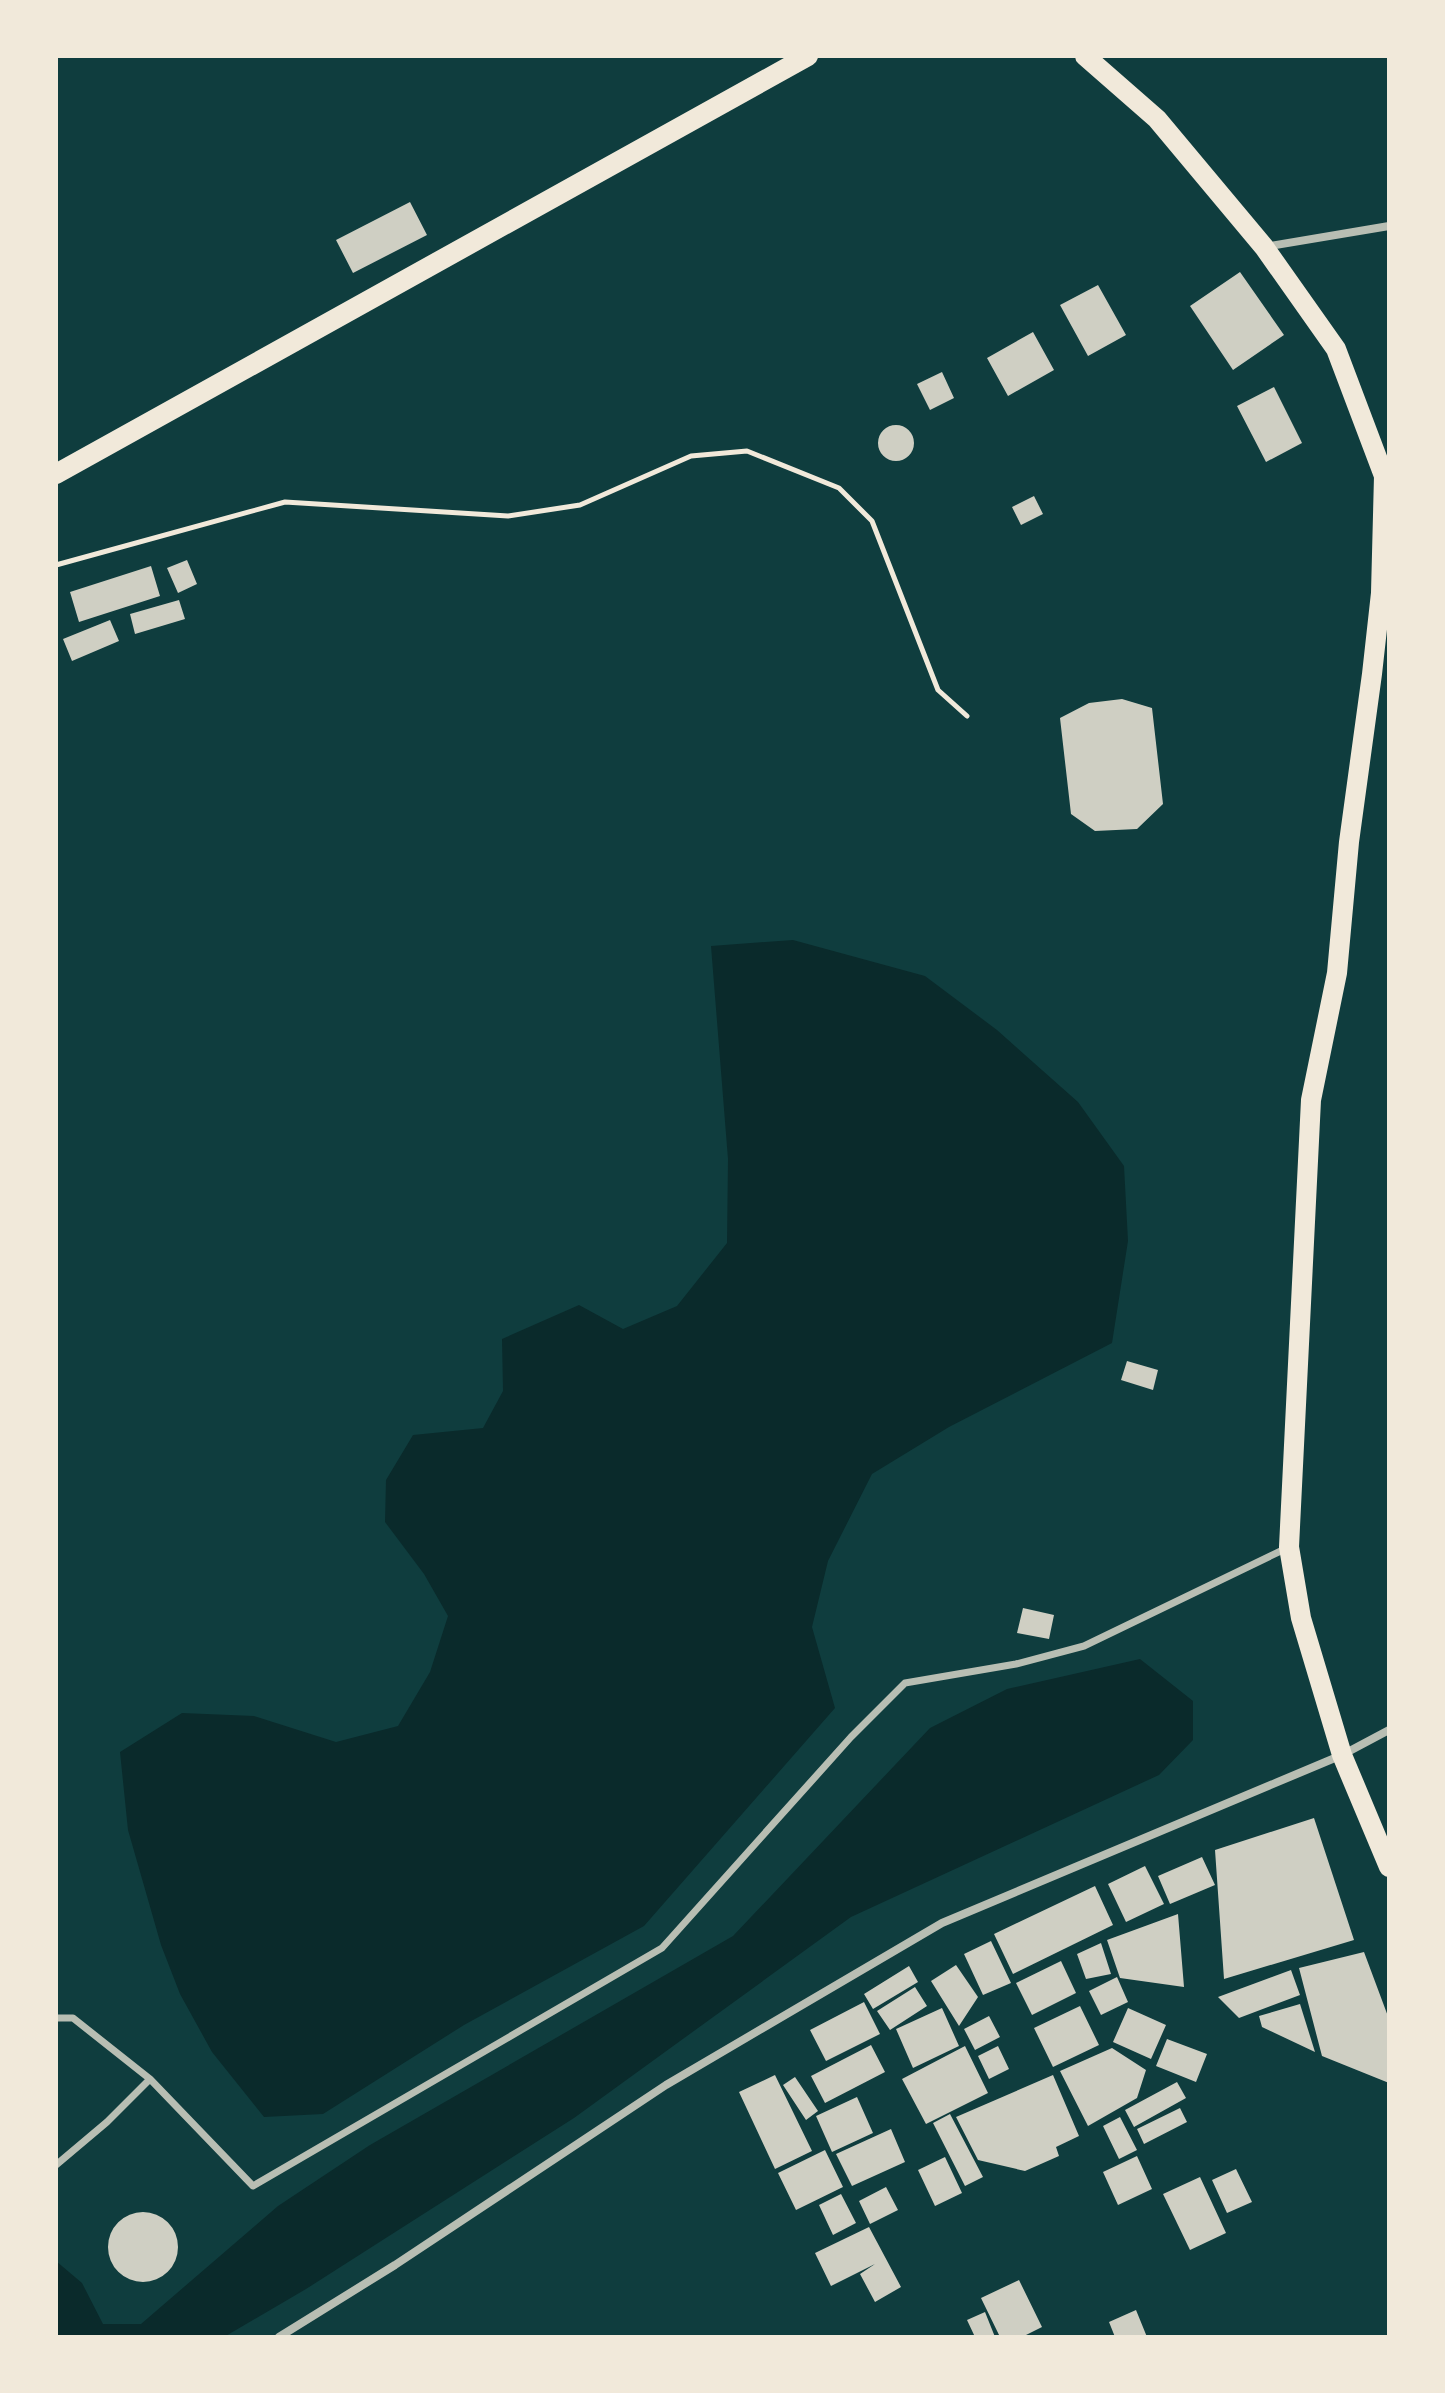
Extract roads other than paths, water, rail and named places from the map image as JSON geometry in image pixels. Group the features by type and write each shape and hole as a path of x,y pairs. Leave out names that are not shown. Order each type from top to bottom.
{"main road":[{"path":"56,474 808,56"},
{"path":"1085,56 1157,119 1264,247 1336,349 1387,475 1381,593 1349,842 1337,973 1311,1100 1289,1547 1301,1618 1342,1755 1389,1867"}],"street":[{"path":"1264,247 1389,226"},
{"path":"56,2018 73,2018 150,2079 253,2186 662,1948 851,1737 905,1683 1016,1664 1084,1646 1289,1547"},
{"path":"279,2337 395,2265 666,2085 942,1923 1342,1755 1389,1730"},
{"path":"56,2165 107,2122 150,2079"}],"water":[{"path":"793,940 925,976 997,1030 1078,1102 1124,1166 1128,1241 1112,1343 949,1427 872,1474 828,1561 812,1627 835,1708 644,1926 464,2025 323,2114 264,2117 212,2052 180,1994 161,1945 128,1830 120,1752 182,1713 254,1716 336,1742 398,1726 430,1672 448,1616 424,1574 385,1522 386,1480 413,1435 483,1428 503,1391 502,1339 579,1305 623,1329 677,1306 727,1243 728,1159 711,946"},
{"path":"1140,1659 1193,1701 1193,1740 1159,1775 851,1917 574,2118 306,2289 224,2337 56,2337 56,2261 82,2283 103,2324 141,2324 278,2206 370,2145 733,1936 930,1728 1007,1689"}]}
